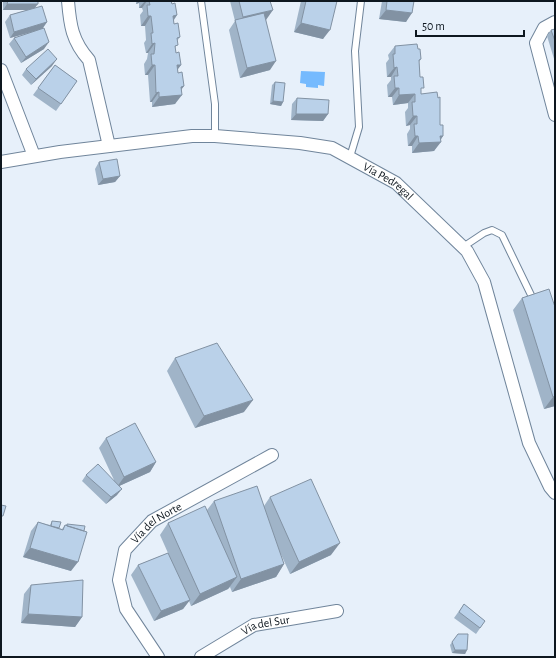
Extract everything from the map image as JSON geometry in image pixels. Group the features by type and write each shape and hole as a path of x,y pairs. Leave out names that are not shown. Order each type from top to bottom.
{"street":[{"path":"68,1 71,30 82,52 89,60 109,146"},
{"path":"555,22 544,28 536,43 555,115"},
{"path":"1,70 34,156"},
{"name":"Vía Pedregal","path":"1,162 109,146 192,136 215,136 300,143 332,148 396,184 467,251 484,282 529,443 550,487 555,493"},
{"name":"Vía del Norte","path":"158,657 126,609 119,580 125,550 152,522 272,455"},
{"name":"Vía del Sur","path":"201,657 254,625 337,611"}],"lane":[{"path":"201,1 215,104 215,136"},
{"path":"350,157 359,127 355,52 361,1"},
{"path":"463,247 492,230 502,235 532,295"}],"water":[{"path":"301,71 325,72 324,86 318,85 318,88 306,87 306,84 300,83"}],"building":[{"path":"8,1 38,1 38,4 7,4"},
{"path":"149,1 171,1 172,4 175,3 177,15 173,16 174,24 178,23 180,37 177,38 178,45 175,46 176,53 179,52 181,65 177,65 178,73 182,72 184,86 181,87 182,95 159,97 159,92 156,93 155,65 152,65 151,54 154,54 155,43 152,44 151,33 153,33 151,16 148,16 147,5 150,5"},
{"path":"239,1 270,1 273,10 243,17"},
{"path":"306,1 337,1 330,30 301,23"},
{"path":"387,1 414,1 412,13 386,10"},
{"path":"42,6 47,22 14,32 10,15"},
{"path":"264,13 276,61 247,68 235,20"},
{"path":"44,28 49,42 26,57 14,38"},
{"path":"555,29 555,41 551,30"},
{"path":"417,44 418,49 420,49 421,59 419,60 420,77 423,77 424,88 421,88 421,94 437,92 438,98 440,97 440,125 443,125 443,136 440,136 441,142 419,143 418,136 415,136 414,124 417,124 417,116 413,116 412,102 415,102 415,94 399,95 399,88 395,88 394,76 398,76 397,67 394,68 393,54 395,54 395,46"},
{"path":"48,49 57,59 36,79 26,69"},
{"path":"55,65 77,81 61,104 38,88"},
{"path":"275,82 285,83 283,102 273,101"},
{"path":"297,98 329,100 328,114 296,114"},
{"path":"117,159 120,176 103,179 99,162"},
{"path":"549,289 555,307 555,396 553,397 522,298"},
{"path":"217,343 253,400 204,416 175,358"},
{"path":"135,423 156,462 124,477 106,438"},
{"path":"98,464 122,489 111,497 86,475"},
{"path":"311,479 340,543 299,562 270,497"},
{"path":"257,486 284,564 241,579 214,501"},
{"path":"1,505 6,506 3,516 1,516"},
{"path":"205,506 237,577 200,594 168,523"},
{"path":"52,521 61,522 59,528 51,526"},
{"path":"38,522 63,530 65,525 87,532 78,562 30,548"},
{"path":"67,524 85,526 84,531 67,526"},
{"path":"168,553 190,600 161,611 138,565"},
{"path":"83,580 82,617 28,614 31,585"},
{"path":"464,604 485,621 480,628 459,612"},
{"path":"458,634 468,634 467,650 455,650 452,642"}]}
